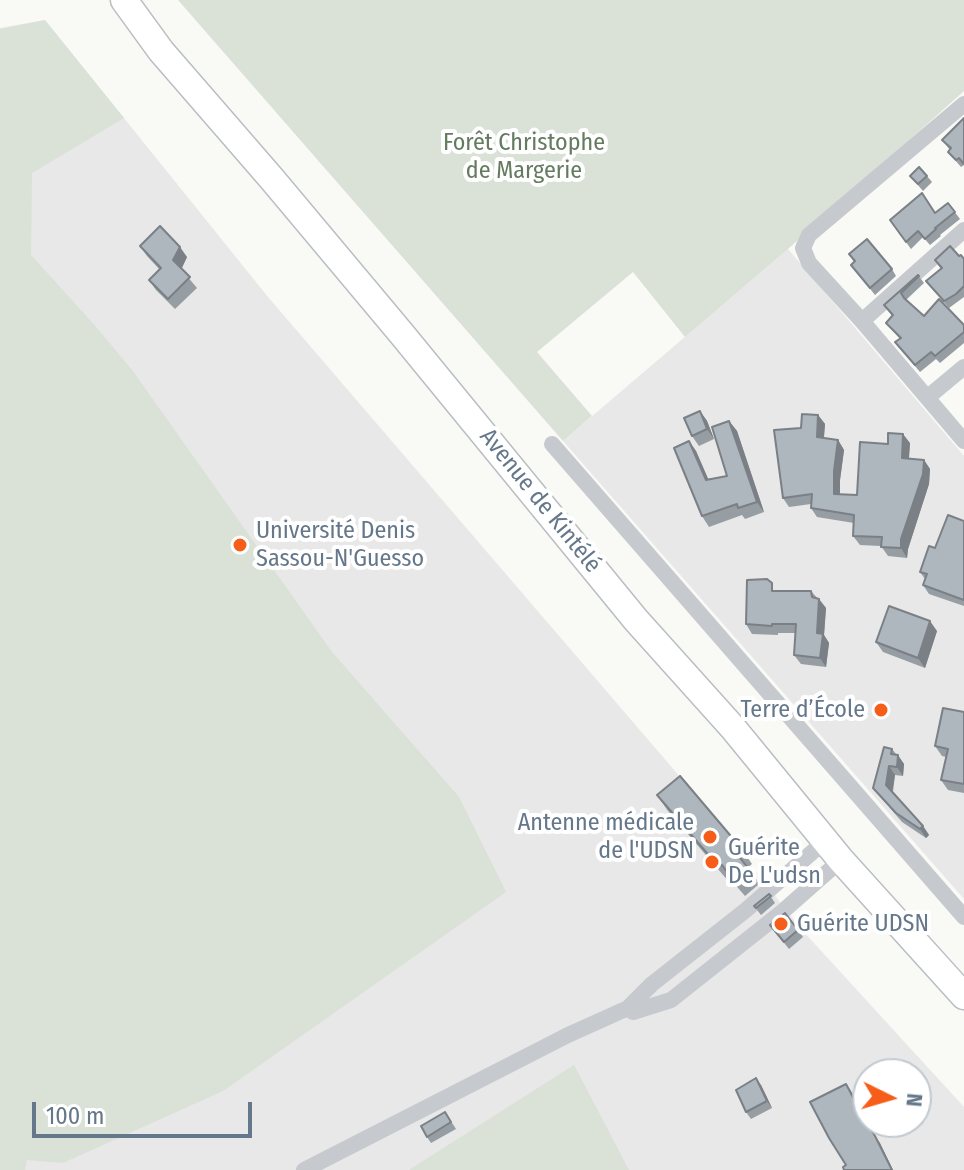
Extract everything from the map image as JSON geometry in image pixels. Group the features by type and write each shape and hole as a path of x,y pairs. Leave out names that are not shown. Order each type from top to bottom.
{"main road":[{"name":"Avenue de Kintélé","path":"124,0 161,51 391,321 636,620 733,728 828,855 964,996"}],"street":[{"path":"964,104 809,235 803,248 809,263 964,441"},
{"path":"862,321 964,230"},
{"path":"928,397 964,367"},
{"path":"552,444 964,917"},
{"path":"304,1170 568,1035 628,1008 652,984 746,910 828,855"},
{"path":"628,1008 633,1012 671,1000 782,912 828,855"}],"shaded area":[{"name":"Université Denis Sassou-N'Guesso","path":"45,20 268,297 693,792 802,930 919,1058 852,1058 852,1138 932,1138 932,1072 964,1107 964,1170 0,1170 0,28"},
{"name":"Terre d’École","path":"788,249 964,456 964,899 563,441"}],"green space":[{"name":"Forêt Christophe de Margerie","path":"178,0 964,0 964,91 685,337 633,272 537,352 592,416 563,441"},
{"path":"45,20 124,118 32,173 31,255 132,370 332,652 459,797 506,892 223,1091 63,1163 27,1160 25,1170 0,1170 0,29"},
{"path":"574,1065 629,1170 409,1170"}],"building":[{"path":"964,118 964,164 948,152 951,148 942,140"},
{"path":"919,167 927,176 918,184 910,176"},
{"path":"922,193 935,213 948,203 955,212 925,239 918,231 906,242 890,220"},
{"path":"160,226 180,247 173,260 190,277 168,299 149,280 161,268 140,246"},
{"path":"867,239 892,269 870,288 851,265 855,261 849,254"},
{"path":"950,246 964,259 964,286 944,301 926,281 942,268 935,260"},
{"path":"918,275 901,293 904,298 924,316 939,299 964,325 964,332 935,356 931,352 915,365 895,342 901,338 886,323 893,315 884,305"},
{"path":"700,411 707,429 692,436 684,418"},
{"path":"802,414 818,415 817,437 838,440 834,494 857,495 860,442 888,444 888,433 903,434 902,458 924,460 923,474 901,539 901,548 881,547 882,537 853,536 854,515 811,508 812,494 783,498 774,430 801,428"},
{"path":"729,421 757,502 738,508 737,504 702,516 674,448 689,441 706,480 727,476 712,427"},
{"path":"948,515 964,521 964,600 923,585 927,574 920,572 929,546 935,548"},
{"path":"767,579 772,583 772,591 811,591 812,597 819,599 817,633 823,634 820,658 794,655 796,624 746,624 747,580"},
{"path":"889,606 930,621 918,658 876,642"},
{"path":"943,708 964,712 964,784 941,780 948,749 935,746"},
{"path":"884,747 892,749 891,754 898,755 897,767 889,766 886,785 923,826 920,829 896,813 873,788"},
{"name":"Antenne médicale de l'UDSN","path":"680,776 741,848 736,853 748,868 734,881 657,795"},
{"path":"769,894 771,896 756,908 754,906"},
{"path":"785,913 798,930 784,942 770,925"},
{"path":"756,1078 767,1101 746,1112 736,1090"},
{"path":"846,1084 852,1095 852,1138 876,1138 892,1170 844,1170 846,1165 810,1102"},
{"path":"445,1112 451,1122 427,1137 421,1126"}],"place":[{"name":"Université Denis Sassou-N'Guesso","path":"240,545"},
{"name":"Terre d’École","path":"881,710"},
{"name":"Antenne médicale de l'UDSN","path":"710,837"},
{"name":"Guérite De L'udsn","path":"712,862"},
{"name":"Guérite UDSN","path":"781,924"}]}
